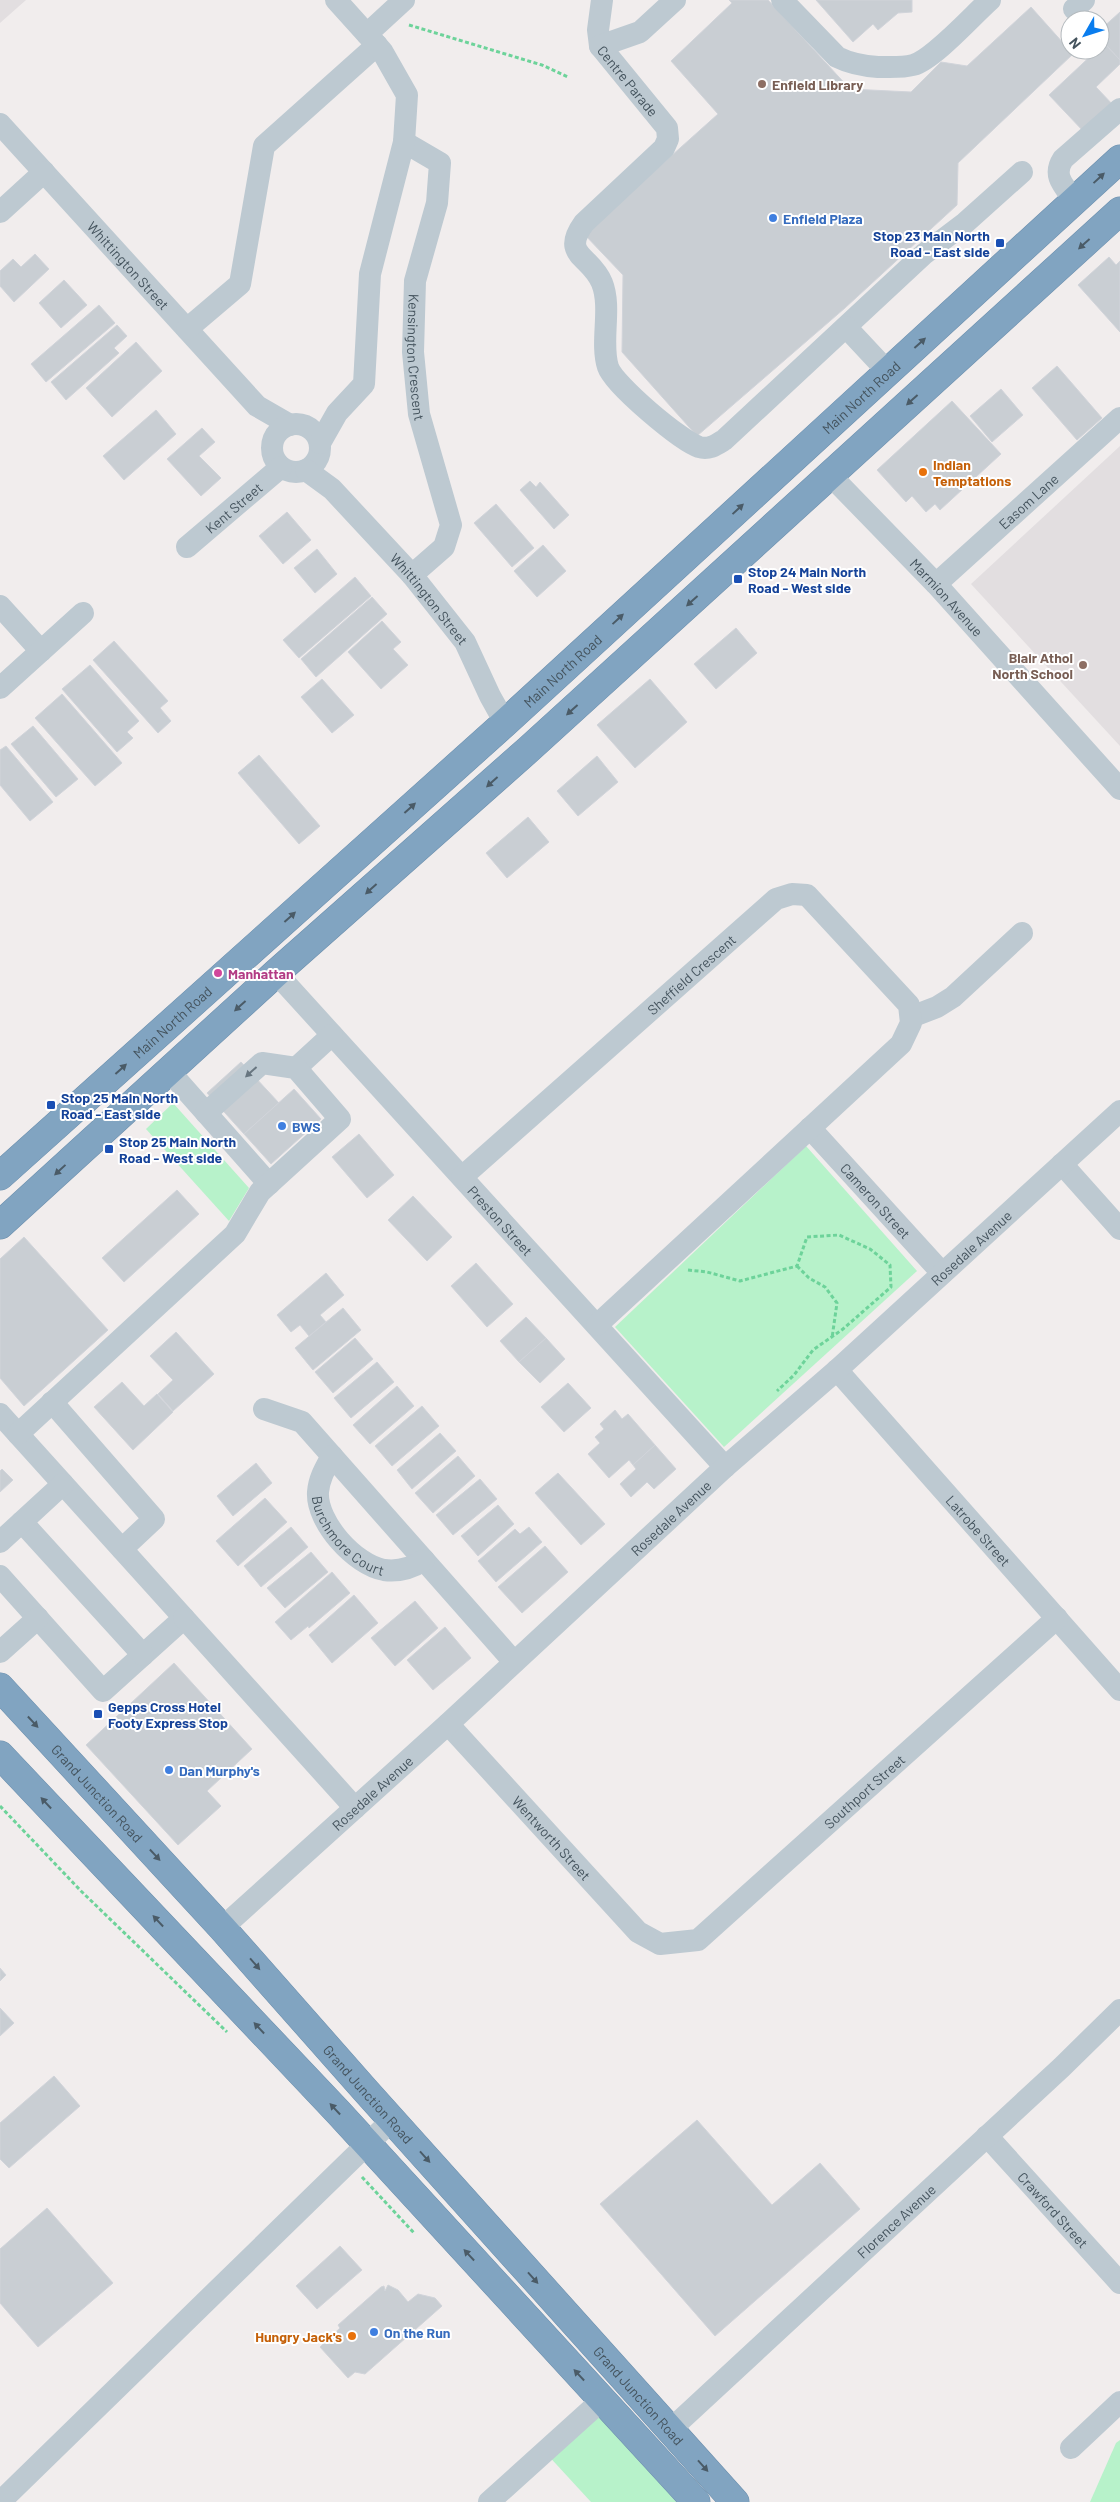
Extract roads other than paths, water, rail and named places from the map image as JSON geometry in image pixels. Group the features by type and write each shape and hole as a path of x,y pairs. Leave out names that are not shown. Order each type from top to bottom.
{"highway":[{"name":"Main North Road","path":"0,1176 505,723 1120,159"},
{"path":"0,1225 276,974 529,749 1120,211"},
{"path":"888,372 923,368 991,328"},
{"path":"806,446 830,475"},
{"path":"505,723 529,749"},
{"path":"254,949 276,974"},
{"name":"Grand Junction Road","path":"0,1686 222,1928 736,2502"},
{"path":"0,1754 368,2145 696,2502"},
{"path":"191,1957 222,1928"},
{"path":"648,2449 670,2430"}],"street":[{"path":"281,467 298,473 308,445 364,384 370,274 404,142 407,95 372,39 336,0"},
{"path":"188,329 240,284 264,146 372,39 404,0"},
{"name":"Centre Parade","path":"602,0 598,30 600,46 667,128 668,139 664,148 584,223 575,235 575,247 602,283 605,296 608,366 614,378 627,392 688,441 701,447 713,447 724,440 846,327"},
{"path":"600,46 640,32 675,0"},
{"path":"782,0 837,57 861,66 896,68 915,65 927,57 990,0"},
{"path":"1075,201 1061,183 1057,174 1058,166 1063,159 1120,109"},
{"name":"Whittington Street","path":"0,124 257,406 308,445 332,489 412,575 465,642 505,723"},
{"name":"Kensington Crescent","path":"404,142 440,163 437,203 415,281 413,352 419,414 452,525 444,546 412,575"},
{"path":"0,212 44,172"},
{"path":"888,372 846,327 924,254 965,224 1022,172"},
{"name":"Whittington Street","path":"257,406 272,441 273,455 281,467"},
{"name":"Easom Lane","path":"936,584 1120,418"},
{"path":"272,441 278,432 308,445"},
{"name":"Kent Street","path":"187,547 281,467"},
{"name":"Marmion Avenue","path":"830,475 936,584 1120,789"},
{"path":"0,606 41,651"},
{"path":"0,688 83,613"},
{"name":"Sheffield Crescent","path":"462,1177 776,899 792,894 807,894 909,1005 910,1017"},
{"path":"597,1326 901,1044 911,1023 910,1017 937,1007 952,997 1022,933"},
{"name":"Preston Street","path":"276,974 725,1467"},
{"path":"296,1068 332,1034"},
{"path":"18,1434 236,1234 260,1192 340,1119 296,1068 262,1062 206,1113"},
{"path":"169,1071 269,1184"},
{"name":"Rosedale Avenue","path":"222,1928 448,1724 725,1467 837,1370 1120,1111"},
{"name":"Cameron Street","path":"810,1128 942,1273"},
{"path":"1062,1164 1120,1229"},
{"name":"Latrobe Street","path":"837,1370 1120,1690"},
{"path":"52,1402 154,1519 122,1549"},
{"path":"264,1409 302,1422 514,1662"},
{"path":"0,1414 355,1808"},
{"name":"Burchmore Court","path":"332,1456 320,1481 319,1504 323,1517 346,1546 370,1565 383,1570 406,1569 424,1560"},
{"path":"0,1542 64,1484"},
{"path":"22,1522 143,1655"},
{"path":"0,1576 103,1690 184,1618"},
{"path":"0,1652 38,1618"},
{"name":"Southport Street","path":"660,1944 698,1940 1056,1618"},
{"name":"Wentworth Street","path":"448,1724 638,1932 660,1944"},
{"name":"Florence Avenue","path":"670,2430 1062,2067 1120,2010"},
{"path":"0,2502 392,2120"},
{"name":"Crawford Street","path":"987,2136 1116,2272"},
{"path":"489,2502 602,2400"},
{"path":"1071,2448 1120,2402"}],"place":[{"name":"Enfield Library","path":"762,84"},
{"name":"Enfield Plaza","path":"773,218"},
{"name":"Stop 23 Main North Road - East side","path":"1000,243"},
{"name":"Indian Temptations","path":"923,472"},
{"name":"Stop 24 Main North Road - West side","path":"738,579"},
{"name":"Blair Athol North School","path":"1083,665"},
{"name":"Manhattan","path":"218,973"},
{"name":"Stop 25 Main North Road - East side","path":"51,1105"},
{"name":"BWS","path":"282,1126"},
{"name":"Stop 25 Main North Road - West side","path":"109,1149"},
{"name":"Gepps Cross Hotel Footy Express Stop","path":"98,1714"},
{"name":"Dan Murphy's","path":"169,1770"},
{"name":"On the Run","path":"374,2332"},
{"name":"Hungry Jack's","path":"352,2336"}]}
